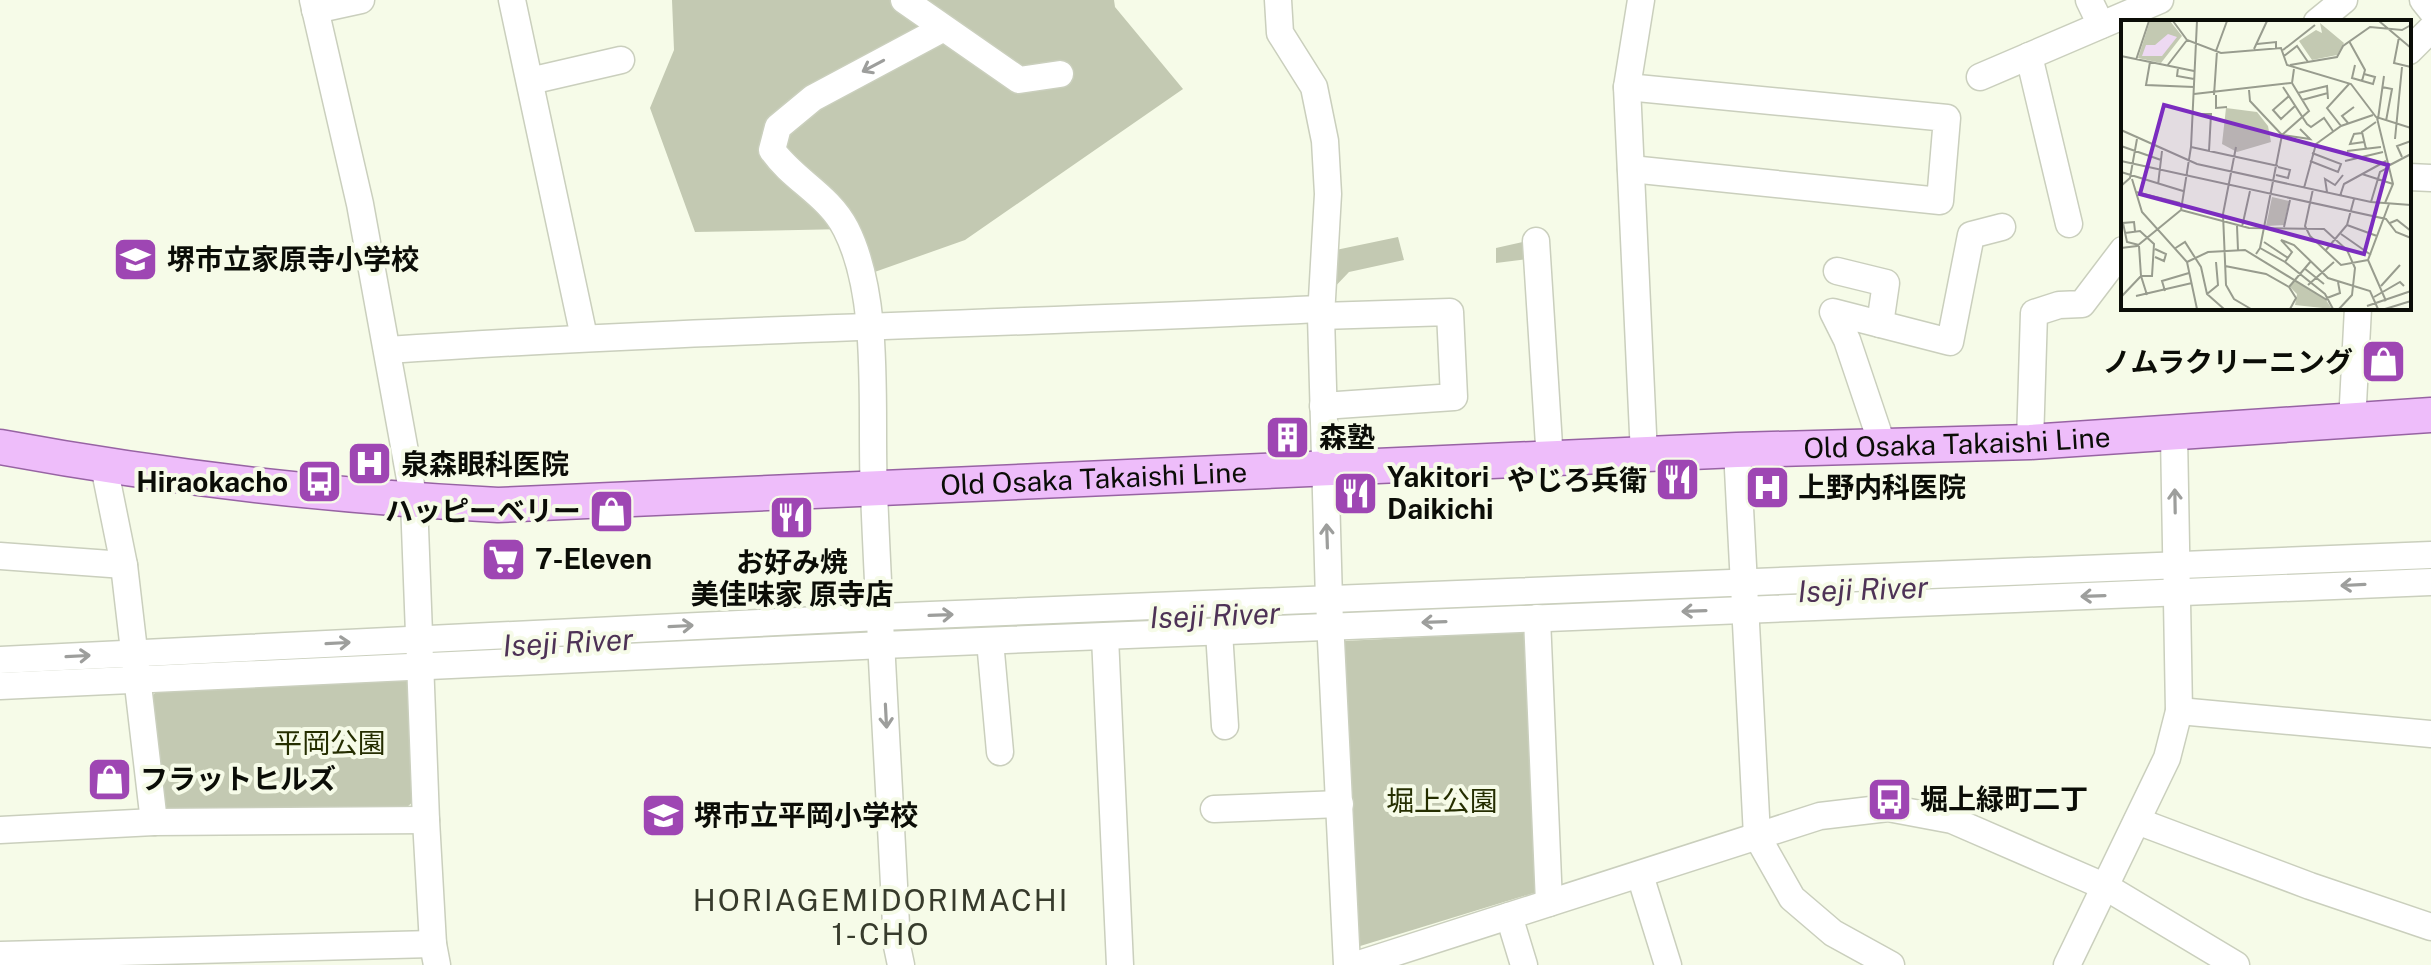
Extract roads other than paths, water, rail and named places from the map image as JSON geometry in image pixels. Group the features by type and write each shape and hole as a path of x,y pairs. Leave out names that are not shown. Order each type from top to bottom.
{"main road":[{"name":"Old Osaka Takaishi Line","path":"0,447 104,466 302,493 498,505 1550,461 1737,450 2030,442 2174,435 2431,415"}],"street":[{"path":"0,955 136,958 435,954 426,820 414,501 360,204 314,5 361,0"},
{"path":"512,0 584,337"},
{"path":"904,0 1019,80 1060,74"},
{"path":"1278,0 1280,33 1314,87 1325,141 1328,194 1320,313 1330,613 1347,965"},
{"path":"1641,0 1627,87 1644,455"},
{"path":"2089,0 2101,25"},
{"path":"2134,17 2160,0"},
{"path":"2319,20 2344,0"},
{"path":"2423,0 2431,10"},
{"path":"1980,77 2101,25 2121,20"},
{"path":"901,965 897,946 874,491 870,329 846,229 824,198 786,170 772,150 778,127 813,98 942,29"},
{"path":"2411,49 2431,29"},
{"path":"2029,56 2069,224"},
{"path":"530,81 621,60"},
{"path":"1627,87 1947,118 1940,201 1631,169"},
{"path":"2411,177 2431,178"},
{"path":"1883,447 1847,340 1833,312 1950,342 1971,235 2002,227"},
{"path":"1536,241 1550,461"},
{"path":"2030,442 2034,313 2059,305 2082,304 2121,254"},
{"path":"1837,271 1886,283 1880,324"},
{"path":"2352,423 2358,310"},
{"path":"388,350 584,337 1320,313 1450,312 1454,397 1323,406"},
{"path":"2067,965 2167,758 2179,711 2174,435"},
{"path":"1737,450 1757,836 1792,898 1833,933 1891,965"},
{"path":"104,466 124,565 154,822"},
{"path":"0,660 137,665 882,631 2176,579 2431,555"},
{"path":"0,556 124,565"},
{"path":"2176,579 2431,582"},
{"path":"882,631 990,641 1105,637 1219,632 1330,613 1537,618 1744,597"},
{"path":"1537,618 1549,903"},
{"path":"1219,632 1225,726"},
{"path":"1105,637 1120,965"},
{"path":"990,641 1000,752"},
{"path":"0,686 137,665"},
{"path":"2179,711 2431,734"},
{"path":"1214,809 1340,804"},
{"path":"1356,965 1820,816 1855,809 1888,808 1923,812 1952,820 2106,887 2236,965"},
{"path":"0,830 154,822 426,820"},
{"path":"2137,821 2310,886 2431,927"},
{"path":"1640,875 1668,965"},
{"path":"1509,916 1524,965"}],"waterway":[{"name":"Iseji River","path":"2157,580 2381,570"},
{"name":"Iseji River","path":"1338,611 1706,599"},
{"name":"Iseji River","path":"806,633 1023,624"},
{"name":"Iseji River","path":"231,663 387,654"}],"place":[{"name":"堺市立家原寺小学校","path":"136,259"},
{"name":"ノムラクリーニング","path":"2384,362"},
{"name":"森塾","path":"1288,437"},
{"name":"泉森眼科医院","path":"370,464"},
{"name":"やじろ兵衛","path":"1678,480"},
{"name":"Hiraokacho","path":"319,482"},
{"name":"上野内科医院","path":"1767,487"},
{"name":"Yakitori Daikichi","path":"1356,493"},
{"name":"ハッピーベリー","path":"612,511"},
{"name":"お好み焼 美佳味家 原寺店","path":"792,518"},
{"name":"7-Eleven","path":"504,559"},
{"name":"フラットヒルズ","path":"109,779"},
{"name":"堀上緑町二丁","path":"1889,799"},
{"name":"堺市立平岡小学校","path":"663,815"}],"district":[{"name":"HORIAGEMIDORIMACHI 1-CHO","path":"881,918"}],"park label":[{"name":"平岡公園","path":"330,743"},
{"name":"堀上公園","path":"1442,801"}]}
